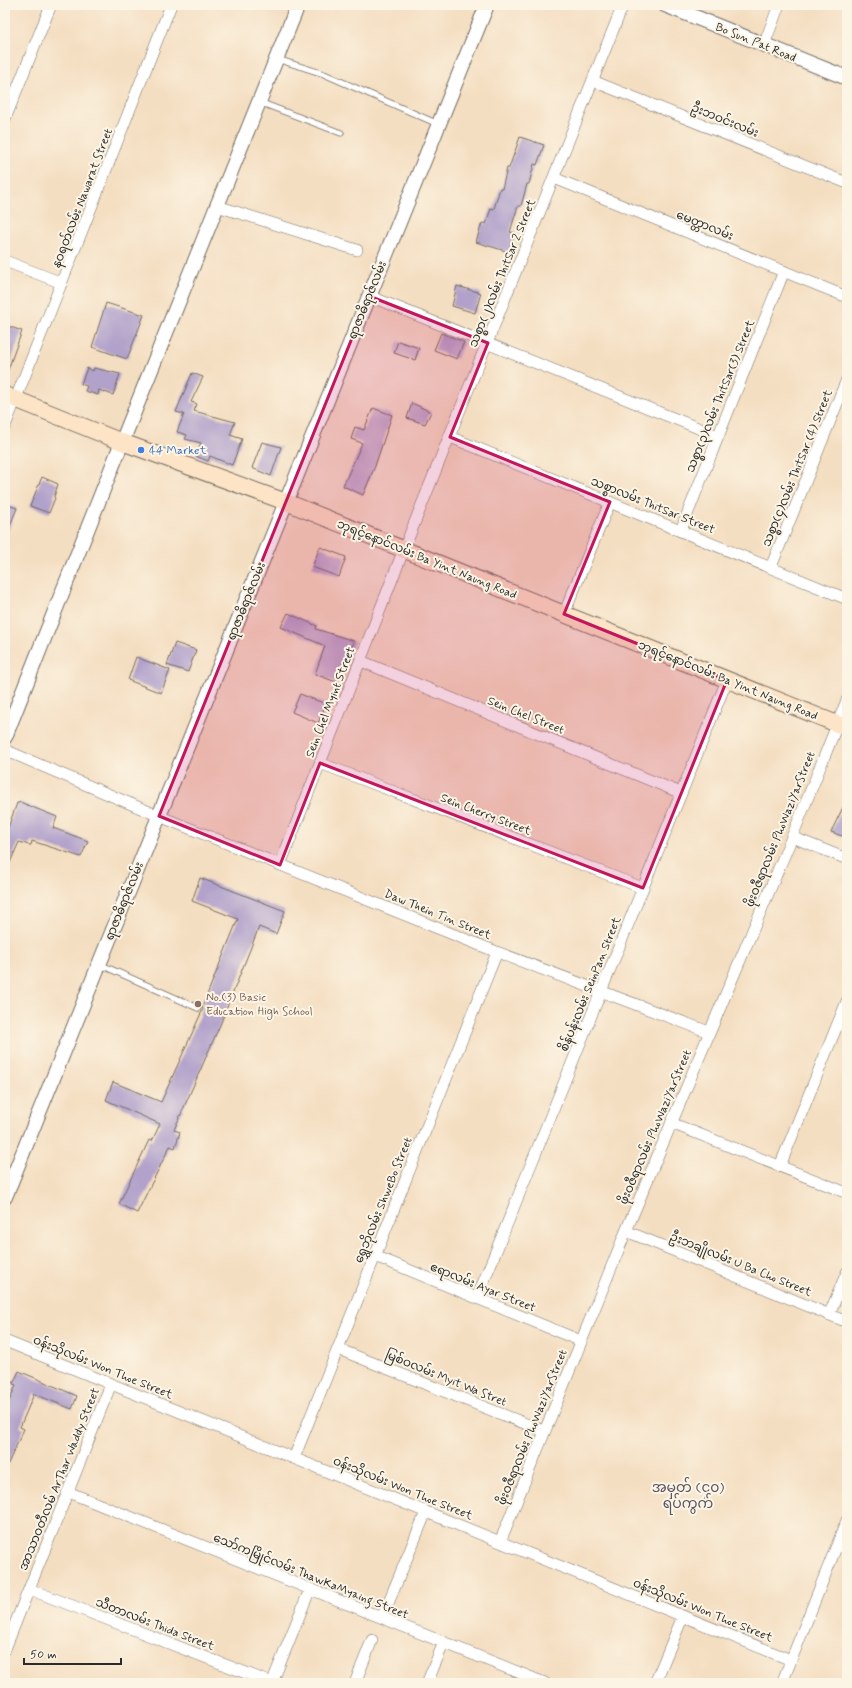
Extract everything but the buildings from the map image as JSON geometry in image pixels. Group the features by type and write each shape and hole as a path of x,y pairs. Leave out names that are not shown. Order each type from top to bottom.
{"main road":[{"name":"ဘုရင့်နောင်လမ်း Ba Yint Naung Road","path":"11,398 122,442 286,502 842,726"}],"street":[{"path":"5,119 51,5"},
{"name":"နဝရတ်လမ်း Nawarat Street","path":"5,426 11,398 62,283 171,5"},
{"path":"5,737 298,5"},
{"name":"ရာဇာဓိရာဇ်လမ်း","path":"5,1197 487,5"},
{"name":"သစ္စာ(၂)လမ်း ThitSar 2 Street","path":"404,549 623,5"},
{"name":"Bo Sun Pat Road","path":"665,5 847,78"},
{"path":"764,45 779,5"},
{"name":"ဦးဘဝင်းလမ်း","path":"593,81 847,183"},
{"name":"မေတ္တာလမ်း","path":"554,178 847,297"},
{"path":"217,206 357,250"},
{"path":"5,261 62,283"},
{"name":"သစ္စာ(၃)လမ်း ThitSar(3) Street","path":"681,530 784,271"},
{"path":"369,296 718,436"},
{"name":"သစ္စာ(၄)လမ်း ThitSar (4) Street","path":"771,567 847,379"},
{"name":"သစ္စာလမ်း ThitSar Street","path":"450,437 847,599"},
{"path":"564,614 610,502"},
{"name":"Sein Chel Myint Street","path":"280,865 404,549"},
{"name":"Sein Chel Street","path":"361,661 681,792"},
{"name":"စိန်ပန်းလမ်း SeinPan Street","path":"478,1298 727,680"},
{"name":"ဖိုးဝဇီရာလမ်း PhoWaziYarStreet","path":"500,1542 626,1231 709,1032 792,837 842,726 847,700"},
{"name":"Daw Thein Tin Street","path":"5,750 159,816 497,952 709,1032"},
{"name":"Sein Cherry Street","path":"320,763 643,888"},
{"path":"792,837 847,859"},
{"name":"ရွှေဘိုလမ်း ShweBo Street","path":"294,1458 497,952"},
{"path":"780,1166 847,1001"},
{"path":"671,1123 847,1193"},
{"name":"ဦးဘချိုလမ်း U Ba Cho Street","path":"626,1231 847,1322"},
{"name":"ဧရာလမ်း Ayar Street","path":"375,1256 581,1341"},
{"path":"830,1315 847,1272"},
{"name":"ဝန်းသိုလမ်း Won Thoe Street","path":"5,1341 791,1660"},
{"name":"မြစ်ဝလမ်း Myit Wa Stret","path":"338,1349 544,1432"},
{"name":"အာသာဝတီလမ် ArThar Waddy Street","path":"5,1649 111,1384"},
{"name":"သော်ကမြိုင်လမ်း ThawKaMyaing Street","path":"68,1492 545,1683"},
{"path":"382,1618 426,1512"},
{"path":"782,1683 847,1520"},
{"name":"သီတာလမ်း Thida Street","path":"29,1589 272,1683"},
{"path":"272,1683 310,1589"},
{"path":"655,1683 683,1616"},
{"path":"355,1683 372,1640"},
{"path":"427,1683 444,1642"}],"lane":[{"path":"277,58 324,74 439,124"},
{"path":"259,102 341,133"},
{"path":"99,964 198,1008"}],"highlighted area":[{"path":"369,296 488,343 450,437 610,502 564,614 727,680 643,888 320,763 280,865 159,816"}],"place":[{"name":"44 Market","path":"141,450"},
{"name":"No.(3) Basic Education High School","path":"198,1004"}],"district":[{"name":"အမှတ် (၄၀) ရပ်ကွက်","path":"688,1496"}]}
